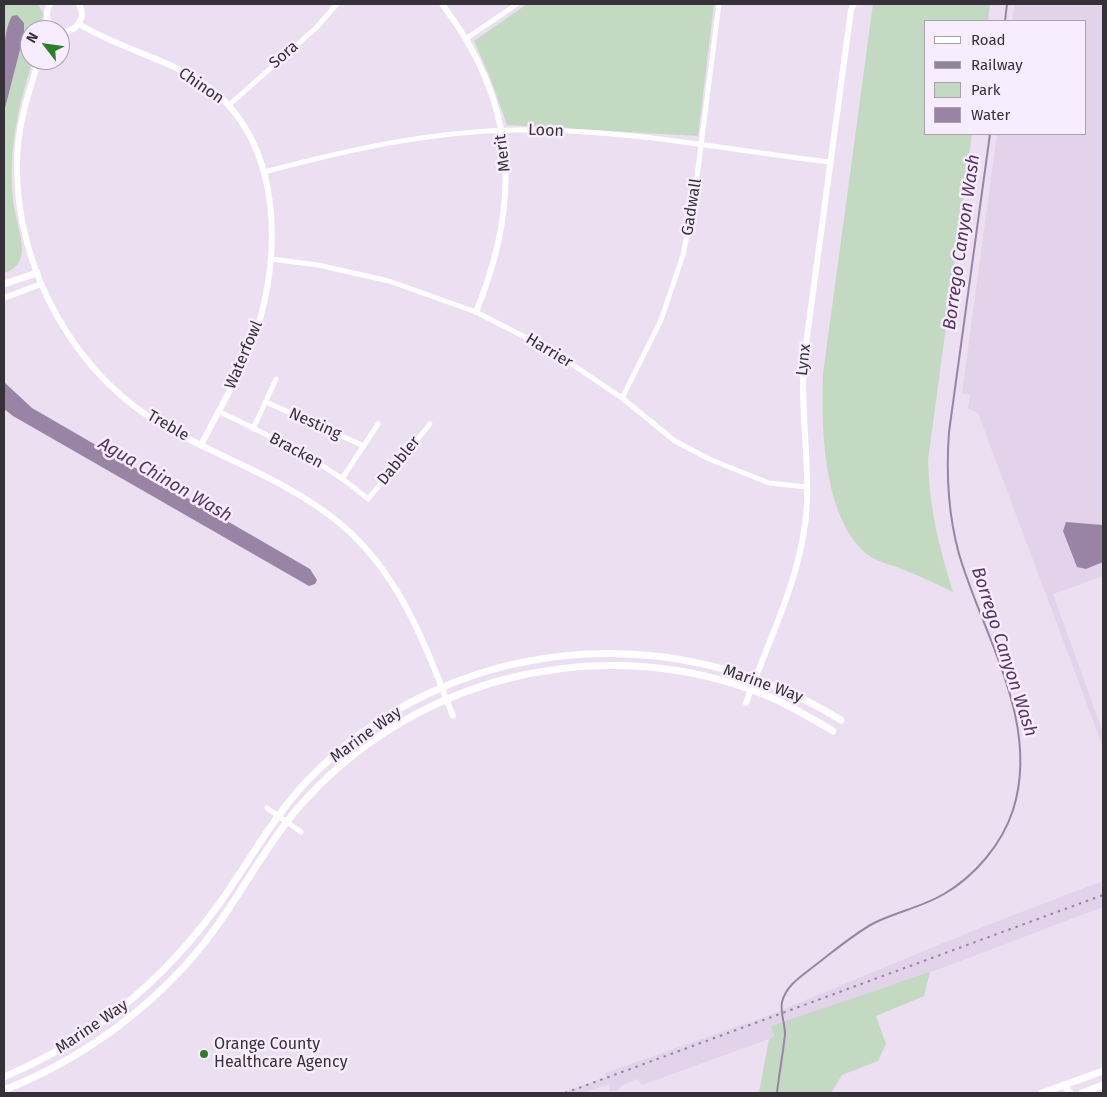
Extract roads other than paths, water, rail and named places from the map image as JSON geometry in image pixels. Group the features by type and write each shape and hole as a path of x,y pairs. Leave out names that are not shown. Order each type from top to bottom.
{"main road":[{"path":"4,284 37,273"},
{"name":"Marine Way","path":"4,1077 74,1042 112,1016 168,967 221,901 277,815 321,768 362,733 390,714 442,688 474,675 516,663 572,655 630,653 705,664 755,678 790,692 841,720"},
{"name":"Marine Way","path":"4,1090 52,1068 101,1038 139,1009 170,980 214,930 287,822 328,776 363,747 396,725 446,699 503,678 541,670 604,664 654,666 695,674 751,690 785,704 833,731"},
{"path":"1042,1093 1054,1091 1064,1085 1103,1071"},
{"path":"1064,1085 1070,1093"},
{"path":"1082,1093 1103,1085"}],"street":[{"path":"42,4 48,20"},
{"path":"46,20 50,4"},
{"name":"Sora","path":"228,105 316,28 337,4"},
{"name":"Merit","path":"442,4 467,38 494,99 506,164 504,220 493,268 476,312"},
{"path":"467,38 517,4"},
{"name":"Gadwall","path":"622,398 652,340 677,275 691,216 719,4"},
{"path":"70,30 79,24 82,16 80,5"},
{"name":"Lynx","path":"746,703 797,563 805,523 807,487 802,377 851,6"},
{"name":"Chinon","path":"79,24 92,32 140,50 195,78 228,105 249,134 264,172 271,208 271,259"},
{"name":"Treble","path":"36,70 22,118 17,163 18,199 37,273 65,330 85,360 142,412 301,496 345,527 385,572 402,595 453,716"},
{"name":"Loon","path":"264,172 344,151 381,144 442,135 501,131 591,132 656,138 830,162"},
{"name":"Harrier","path":"271,259 318,266 388,281 476,312 554,352 622,398 675,440 709,459 759,480 807,487"},
{"name":"Waterfowl","path":"202,445 256,333 271,259"},
{"path":"4,298 41,284"},
{"path":"253,429 276,379"},
{"name":"Nesting","path":"266,402 364,446"},
{"name":"Bracken","path":"218,411 343,477 368,499"},
{"path":"343,477 378,424"},
{"name":"Dabbler","path":"368,499 430,424"},
{"path":"266,808 301,832"}],"water":[{"path":"17,15 21,20 20,50 4,112 4,48 8,25 12,16"},
{"path":"4,382 32,408 310,569 317,580 315,584 309,586 13,416 4,409"},
{"path":"1066,522 1103,525 1103,562 1086,569 1077,567 1063,531"}],"waterway":[{"name":"Borrego Canyon Wash","path":"1005,20 1007,4"},
{"name":"Borrego Canyon Wash","path":"777,1093 785,1034 782,1002 794,982 850,938 874,923 936,899 955,887 977,868 995,847 1013,810 1020,777 1020,745 1015,712 1006,680 959,554 952,524 948,478 949,432 990,135"}],"railway":[{"path":"565,1093 1103,895"}],"place":[{"name":"Orange County Healthcare Agency","path":"204,1054"}],"water label":[{"name":"Agua Chinon Wash","path":"165,480"}]}
